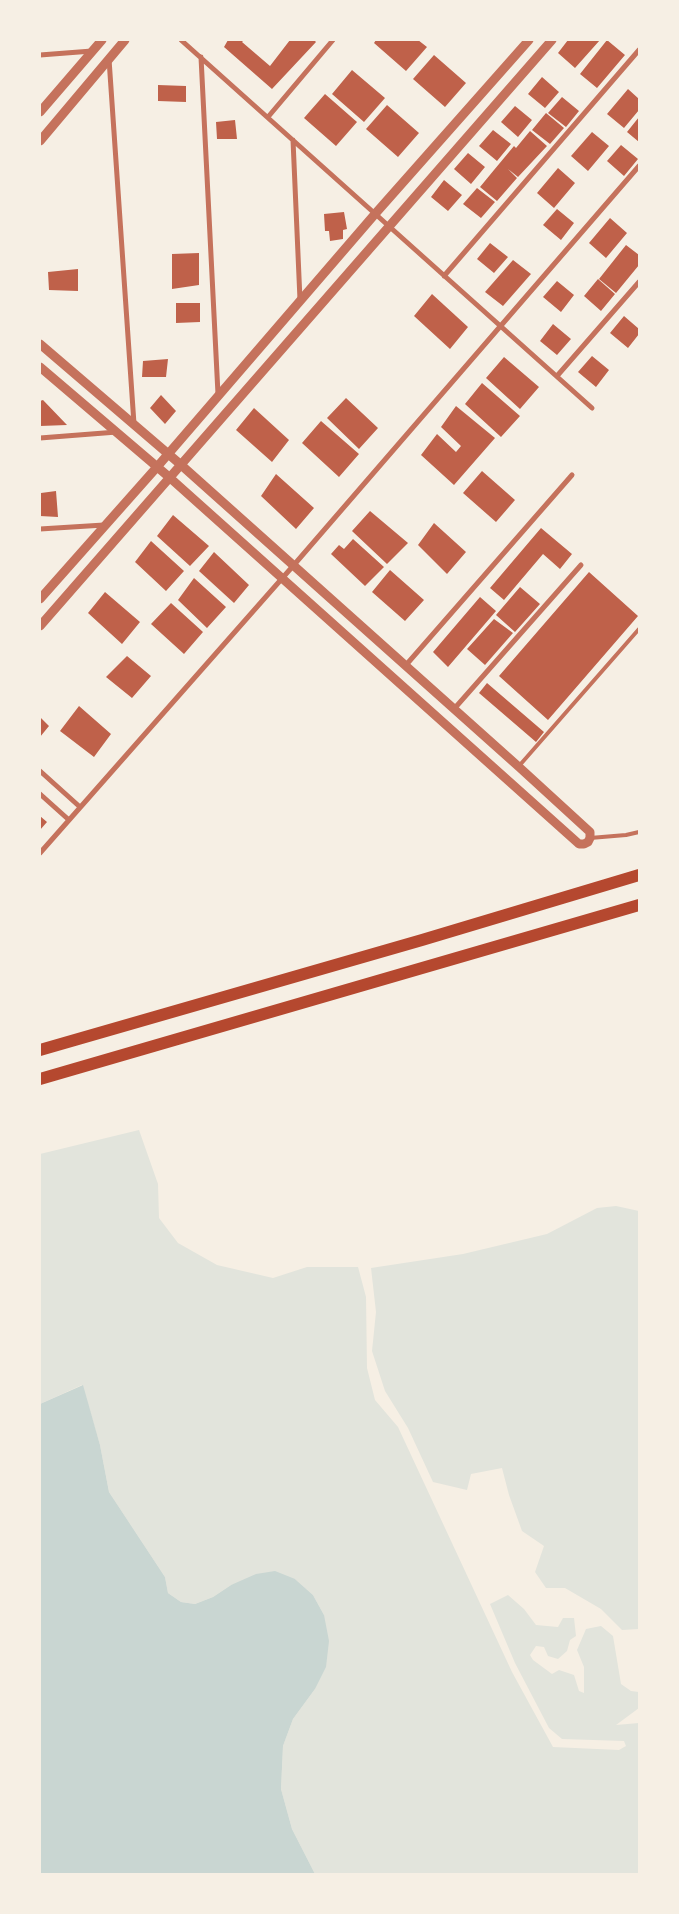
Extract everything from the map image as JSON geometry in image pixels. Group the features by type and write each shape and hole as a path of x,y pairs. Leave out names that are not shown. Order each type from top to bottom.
{"main road":[{"path":"40,1050 422,940 639,875"},
{"path":"40,1080 639,905"}],"street":[{"path":"40,112 102,40"},
{"path":"40,141 125,40"},
{"path":"181,40 592,408"},
{"path":"268,117 333,40"},
{"path":"40,599 529,40"},
{"path":"40,626 180,464 236,404 388,226 552,40"},
{"path":"444,276 639,50"},
{"path":"40,55 92,51"},
{"path":"201,57 218,394"},
{"path":"109,58 134,425"},
{"path":"293,140 300,300"},
{"path":"40,853 294,566 639,166"},
{"path":"556,376 639,282"},
{"path":"40,344 180,464 406,665 590,832 590,838 584,844 579,844 169,477 40,367"},
{"path":"40,438 117,432"},
{"path":"406,665 572,475"},
{"path":"40,529 105,525"},
{"path":"454,710 581,565"},
{"path":"40,772 80,807"},
{"path":"40,794 69,820"}],"lane":[{"path":"519,767 639,629"},
{"path":"590,838 639,832"}],"shaded area":[{"path":"139,1130 158,1184 159,1218 178,1243 217,1265 273,1278 307,1267 358,1267 366,1297 367,1368 375,1400 398,1427 512,1672 553,1747 619,1750 626,1746 624,1741 562,1739 549,1728 515,1663 490,1604 508,1595 524,1609 536,1625 558,1627 563,1618 574,1618 576,1636 570,1640 567,1651 558,1659 548,1656 544,1647 536,1646 530,1655 533,1660 552,1674 559,1670 574,1675 579,1691 584,1693 584,1667 577,1650 586,1629 601,1626 613,1636 621,1684 631,1691 639,1692 639,1708 616,1725 639,1723 639,1874 315,1874 292,1829 281,1789 283,1746 293,1719 315,1689 324,1615 313,1595 295,1579 231,1585 213,1597 195,1604 181,1602 168,1593 165,1577 109,1492 100,1445 82,1385 40,1404 40,1154"},
{"path":"616,1206 639,1211 639,1629 622,1630 601,1609 565,1588 546,1588 535,1572 544,1546 522,1531 502,1468 471,1474 467,1490 433,1482 408,1428 385,1391 372,1351 376,1312 371,1268 463,1254 547,1234 597,1208"},
{"path":"83,1385 100,1445 109,1492 165,1577 168,1593 181,1602 195,1604 213,1597 231,1585 256,1574 275,1571 295,1579 313,1595 324,1615 329,1641 326,1667 315,1689 293,1719 283,1746 281,1789 292,1829 315,1874 40,1874 40,1404"}],"building":[{"path":"228,40 244,40 242,42 270,66 290,40 314,40 316,42 272,89 224,47"},
{"path":"376,40 418,40 427,47 406,71 374,43"},
{"path":"568,40 600,40 575,68 558,53"},
{"path":"607,40 625,55 597,88 580,74"},
{"path":"434,55 466,83 445,107 413,79"},
{"path":"352,70 385,98 364,122 332,94"},
{"path":"542,77 559,92 545,108 528,94"},
{"path":"158,85 186,86 186,102 158,101"},
{"path":"628,89 639,99 639,110 624,128 607,114"},
{"path":"325,94 357,122 336,146 304,118"},
{"path":"562,97 579,111 566,127 548,113"},
{"path":"387,105 419,133 398,157 366,129"},
{"path":"515,106 532,120 518,137 501,122"},
{"path":"546,113 564,128 550,144 532,130"},
{"path":"639,117 639,142 627,132"},
{"path":"235,120 237,139 217,139 216,122"},
{"path":"493,130 511,144 497,161 479,146"},
{"path":"530,131 547,146 518,177 508,169 517,178 497,201 480,187 514,146 516,148"},
{"path":"592,132 609,146 588,171 571,156"},
{"path":"621,145 638,159 624,176 607,161"},
{"path":"468,153 485,167 471,184 454,169"},
{"path":"558,168 575,183 554,208 537,193"},
{"path":"444,180 462,195 448,211 431,197"},
{"path":"477,188 495,202 481,218 463,204"},
{"path":"557,209 574,223 561,240 543,225"},
{"path":"344,212 347,229 343,230 343,239 330,241 329,231 325,231 324,214"},
{"path":"610,218 627,233 606,258 589,243"},
{"path":"490,243 508,257 494,273 477,259"},
{"path":"626,245 639,255 639,265 616,293 599,279"},
{"path":"199,253 199,285 172,289 172,254"},
{"path":"513,260 531,274 503,306 485,292"},
{"path":"78,269 78,291 49,290 48,272"},
{"path":"598,279 615,294 601,311 584,296"},
{"path":"557,281 574,295 561,312 543,297"},
{"path":"432,294 468,327 450,349 414,316"},
{"path":"176,303 200,303 200,322 176,323"},
{"path":"624,316 639,329 639,334 628,348 610,333"},
{"path":"553,324 571,339 557,355 540,341"},
{"path":"592,356 609,370 596,387 578,372"},
{"path":"504,357 539,387 520,409 486,378"},
{"path":"168,359 166,377 142,377 143,361"},
{"path":"482,383 520,416 501,437 465,404"},
{"path":"161,395 176,411 165,424 150,408"},
{"path":"346,398 378,428 359,449 327,418"},
{"path":"43,400 67,425 40,426 40,401"},
{"path":"456,406 495,438 454,485 421,455 437,434 456,452 461,446 441,427"},
{"path":"254,408 289,440 272,462 236,430"},
{"path":"321,421 359,454 339,477 302,443"},
{"path":"482,471 515,500 496,522 463,493"},
{"path":"276,474 314,508 296,529 261,496"},
{"path":"56,491 58,517 40,516 41,493"},
{"path":"370,511 408,543 387,564 352,531"},
{"path":"173,515 209,546 190,566 157,536"},
{"path":"434,523 466,552 447,574 418,545"},
{"path":"541,528 572,554 560,569 543,554 504,600 490,588"},
{"path":"353,539 384,567 365,586 331,554 339,545 344,549"},
{"path":"151,541 184,571 166,591 135,562"},
{"path":"214,552 249,585 234,603 199,571"},
{"path":"390,570 424,600 405,621 372,592"},
{"path":"589,572 638,616 548,720 499,676"},
{"path":"194,578 226,607 207,628 178,600"},
{"path":"520,587 540,604 515,632 496,615"},
{"path":"105,592 140,622 122,644 88,613"},
{"path":"480,597 496,611 448,667 433,652"},
{"path":"171,603 203,632 184,654 151,624"},
{"path":"494,619 513,633 485,665 467,649"},
{"path":"127,656 151,676 132,698 106,677"},
{"path":"487,683 544,732 536,742 479,693"},
{"path":"79,706 111,734 94,757 60,731"},
{"path":"40,717 49,726 40,737"},
{"path":"40,816 47,822 40,830"}]}
